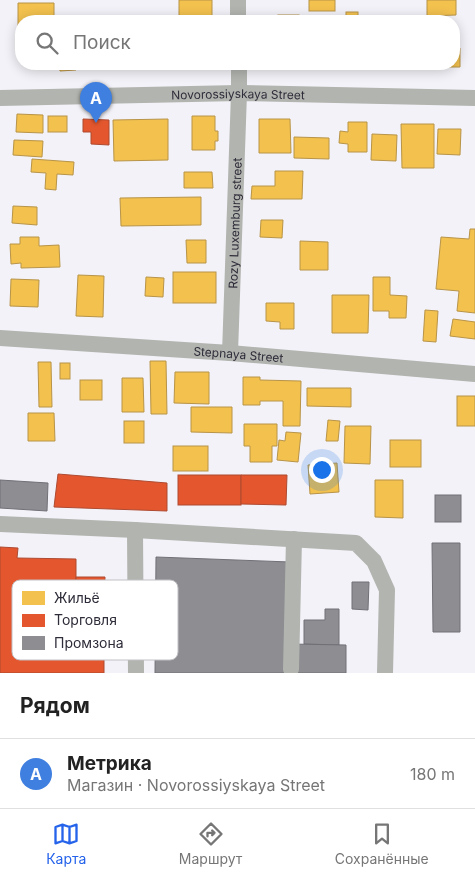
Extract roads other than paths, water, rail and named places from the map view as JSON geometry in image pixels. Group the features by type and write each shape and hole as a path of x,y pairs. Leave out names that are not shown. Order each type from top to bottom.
{"street":[{"path":"238,0 238,15"},
{"name":"Rozy Luxemburg street","path":"230,352 239,70"},
{"name":"Novorossiyskaya Street","path":"0,98 239,93 475,98"},
{"name":"Stepnaya Street","path":"0,338 230,352 475,374"},
{"path":"0,524 356,543 374,561 387,590 385,673"},
{"path":"135,530 135,580"},
{"path":"291,670 294,539"},
{"path":"136,660 136,673"}],"place":[{"name":"Метрика","path":"96,123"}]}
